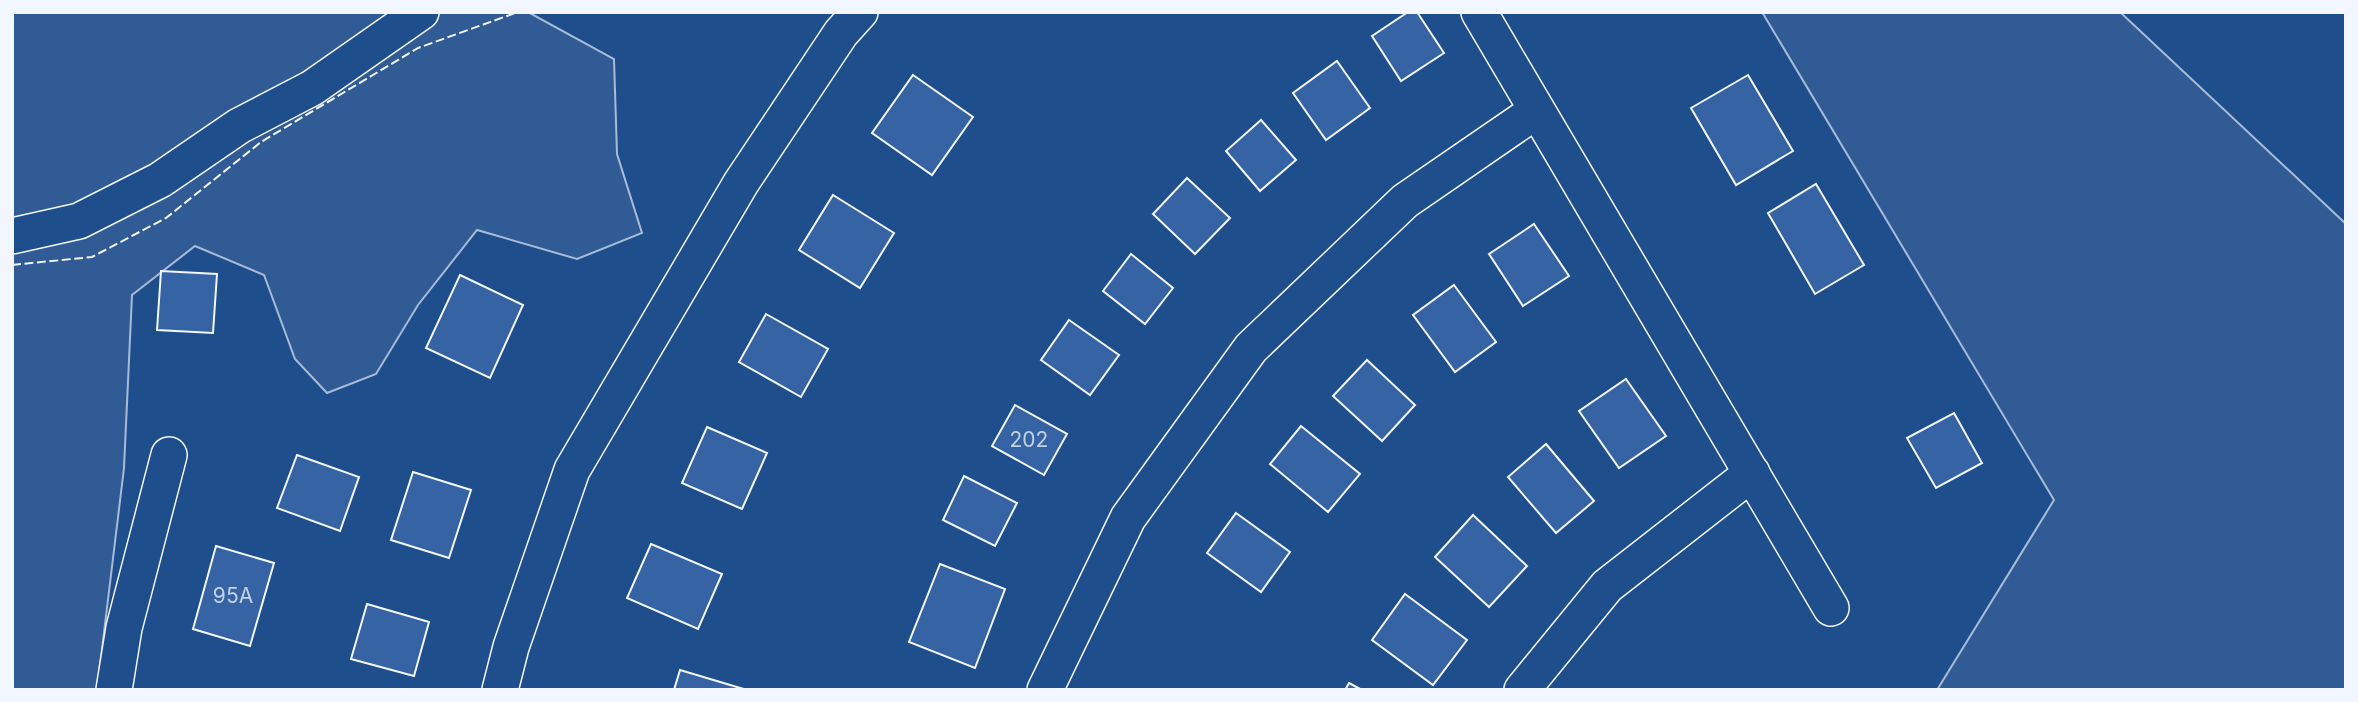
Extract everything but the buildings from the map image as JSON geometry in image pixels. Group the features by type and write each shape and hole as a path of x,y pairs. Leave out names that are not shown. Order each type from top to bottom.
{"street":[{"path":"12,236 79,221 160,180 239,126 312,88 421,12"},
{"path":"500,690 511,647 572,470 661,314 741,183 841,33 860,12"},
{"path":"1479,12 1831,608"},
{"path":"1045,690 1128,518 1251,348 1405,201 1536,111"},
{"path":"114,690 124,628 169,456"},
{"path":"1522,690 1607,586 1752,473"}],"shaded area":[{"path":"12,12 528,12 614,59 617,154 642,233 577,259 477,230 418,305 376,374 327,393 295,359 264,275 195,246 132,295 124,468 97,690 12,690"},
{"path":"1762,12 2120,12 2346,224 2346,690 1937,690 2054,500"}],"fence":[{"path":"12,265 92,257 166,218 261,142 418,48 518,12"}]}
